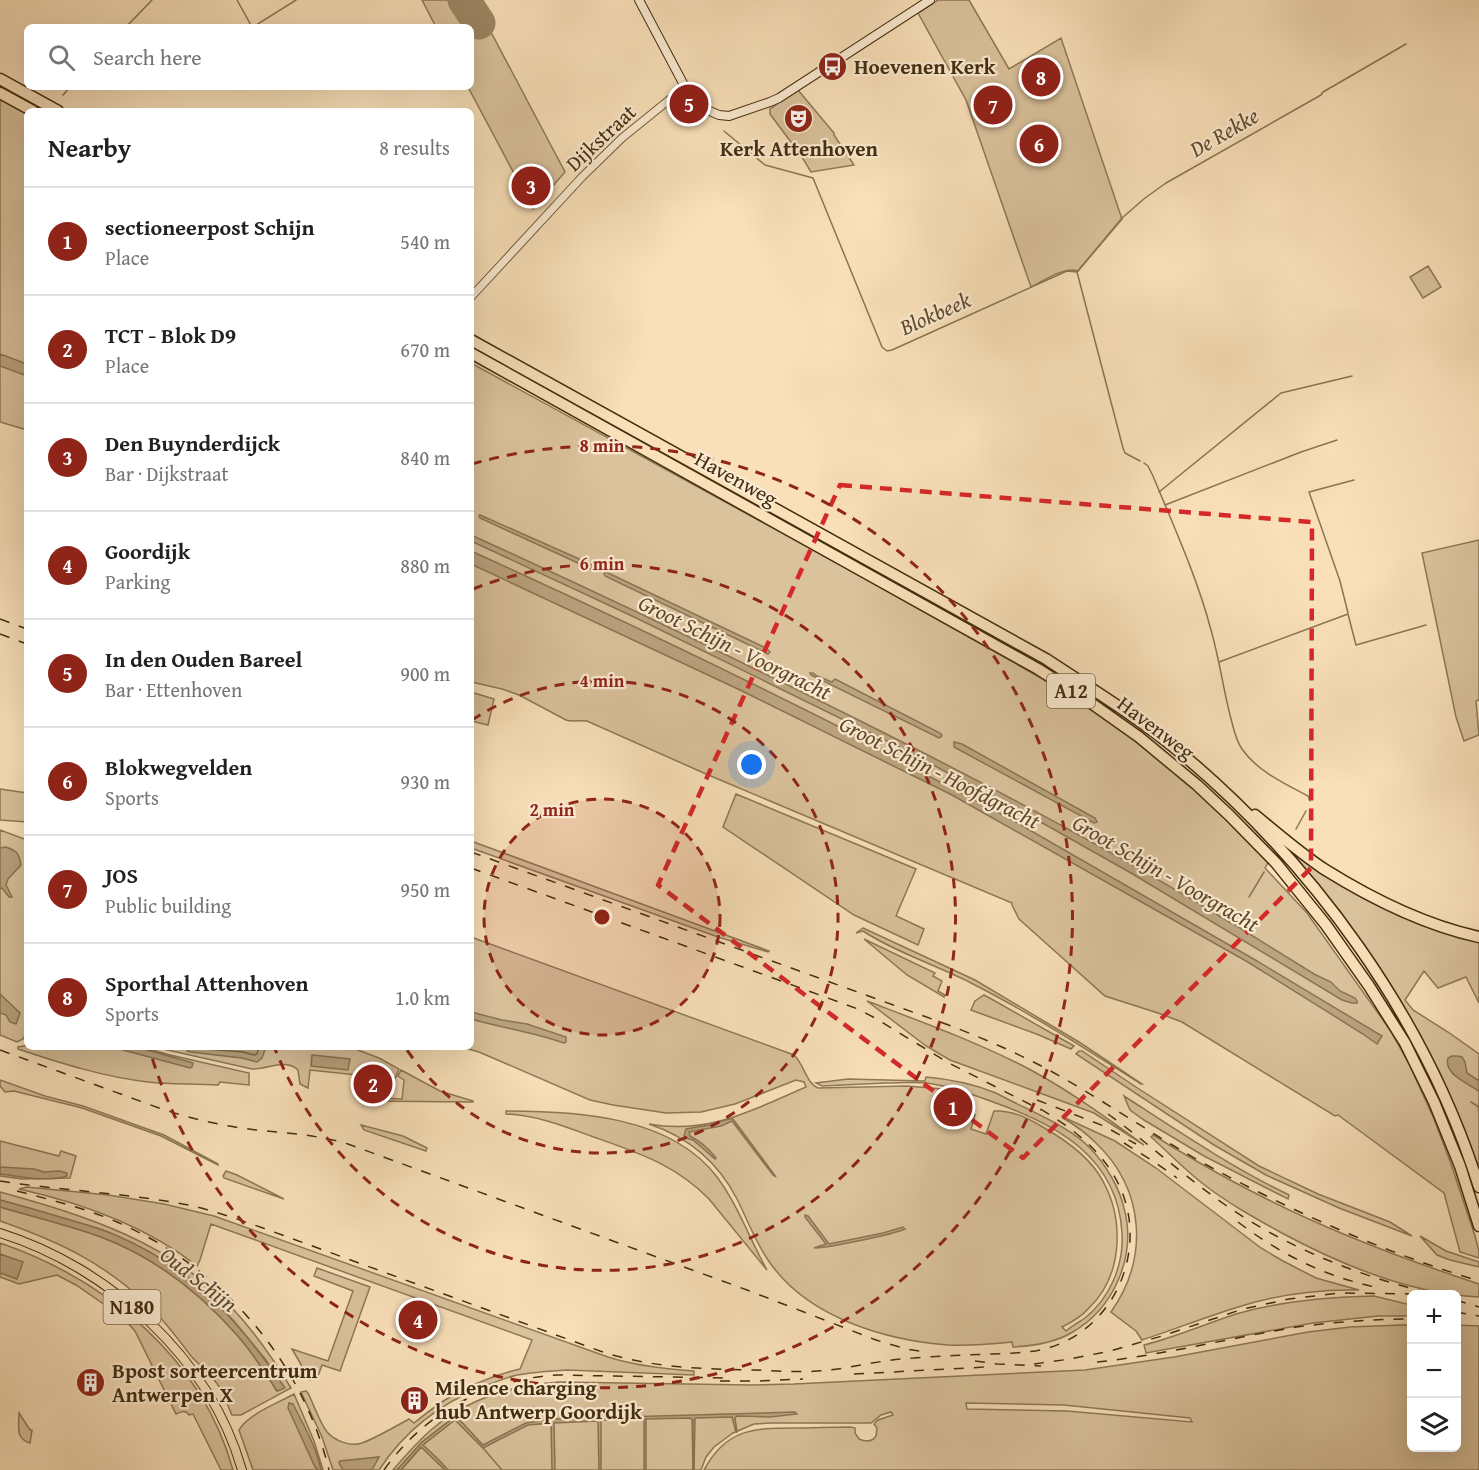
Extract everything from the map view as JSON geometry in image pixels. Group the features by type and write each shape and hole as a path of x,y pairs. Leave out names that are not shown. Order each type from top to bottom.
{"highway":[{"path":"0,79 53,108"},
{"path":"0,93 28,108"},
{"path":"474,336 542,375 580,401"},
{"name":"Havenweg","path":"474,342 1046,659 1101,694 1175,748 1238,804 1285,854 1337,917 1381,980 1416,1039 1440,1089 1471,1162 1479,1187"},
{"name":"Havenweg","path":"474,355 1038,669 1091,703 1170,762 1229,815 1276,863 1326,925 1369,986 1405,1043 1434,1102 1460,1166 1479,1226"},
{"path":"1175,748 1323,868 1373,898 1399,910 1450,930 1479,937"}],"main road":[{"path":"639,0 685,87 700,107 719,115 729,116 784,95 930,0"},
{"name":"N180","path":"0,1233 40,1249 90,1276 114,1292 160,1333 179,1354 214,1404 242,1470"}],"street":[{"name":"Dijkstraat","path":"474,294 582,177 622,138 685,87"}],"highlighted area":[{"path":"840,485 1312,522 1311,868 1023,1158 658,885"}],"shaded area":[{"path":"422,0 474,0 565,172 533,209 470,90 474,90 474,24 434,24"},
{"path":"938,0 969,0 1009,69 1061,38 1122,219 1078,271 1061,272 1031,287 966,100 918,13"},
{"path":"798,90 834,133 854,165 811,172 770,114 770,109"},
{"path":"0,99 24,112 24,429 0,422"},
{"path":"1428,266 1441,287 1423,298 1410,277"},
{"path":"474,365 866,579 1057,687 1117,727 1183,778 1269,861 1265,868 1307,913 1390,1030 1410,1066 1434,1119 1475,1236 1479,1258 1460,1252 1444,1193 1338,1115 1335,1116 1182,1022 1105,996 1019,919 1012,903 706,774 587,721 566,720 519,695 474,683"},
{"path":"1479,540 1479,700 1476,701 1479,735 1464,741 1456,717 1422,553"},
{"path":"474,693 494,699 488,725 474,722"},
{"path":"0,789 24,793 24,822 0,820"},
{"path":"736,794 916,869 896,916 924,929 918,945 854,915 723,827"},
{"path":"0,830 24,839 24,1037 17,1042 0,1035"},
{"path":"1272,832 1354,889 1479,939 1479,1003 1466,977 1438,988 1424,971 1405,1000 1413,1010 1479,1054 1479,1081 1466,1070 1453,1074 1479,1091 1479,1172 1397,998 1339,910"},
{"path":"474,842 769,951 718,937 474,849"},
{"path":"863,928 975,980 1079,1042 1142,1084 993,995 889,946 863,931 856,933"},
{"path":"474,938 794,1055 811,1082 818,1088 907,1086 943,1089 969,1103 968,1105 943,1096 938,1111 963,1119 966,1112 975,1115 971,1129 986,1134 994,1111 1015,1114 1028,1119 1060,1138 1087,1160 1107,1189 1113,1207 1117,1243 1115,1261 1109,1279 1100,1295 1088,1309 1062,1327 1066,1331 1085,1318 1102,1301 1118,1269 1122,1245 1118,1206 1109,1184 1096,1164 1080,1147 1039,1121 969,1093 944,1086 927,1083 886,1083 822,1086 816,1083 848,1079 925,1081 926,1077 953,1081 996,1093 1071,1132 1096,1154 1106,1168 1122,1200 1127,1226 1124,1262 1118,1280 1110,1296 1086,1323 1071,1333 1043,1343 1013,1347 1012,1342 948,1345 898,1338 873,1331 825,1311 803,1297 784,1280 768,1260 737,1199 711,1162 677,1136 649,1124 671,1127 691,1126 730,1118 806,1087 804,1082 796,1080 735,1104 701,1112 666,1113 590,1100 472,1050 474,1050"},
{"path":"864,939 935,973 933,976 942,981 938,991 945,995 944,997 907,975"},
{"path":"984,995 1074,1046 1071,1049 971,1010 975,1001"},
{"path":"867,1001 969,1041 1029,1069 1074,1096 1144,1145 1094,1113 950,1060 926,1046"},
{"path":"24,1046 24,1050 152,1050 249,1073 249,1085 220,1082 218,1085 148,1082 115,1077 66,1064 18,1049"},
{"path":"167,1050 358,1050 399,1069 395,1079 310,1070 308,1088 300,1084 298,1070 288,1065 252,1069"},
{"path":"1079,1051 1259,1166 1318,1194 1390,1222 1412,1236 1339,1208 1266,1175 1214,1145 1076,1054"},
{"path":"401,1070 440,1091 473,1102 362,1101 362,1097 402,1099 404,1080 398,1076"},
{"path":"0,1080 164,1135 218,1165 161,1136 82,1108 14,1091 5,1092 0,1086"},
{"path":"1124,1096 1226,1161 1289,1195 1288,1199 1204,1156 1144,1120 1130,1110"},
{"path":"506,1111 562,1113 621,1121 649,1129 675,1141 698,1157 717,1177 731,1199 767,1270 709,1199 669,1168 571,1128 539,1119 506,1114"},
{"path":"1063,1117 1115,1141 1156,1168 1261,1248 1283,1261 1316,1278 1359,1290 1312,1292 1250,1303 1142,1340 1136,1331 1111,1312 1132,1269 1136,1247 1136,1225 1132,1203 1124,1182 1112,1162 1092,1139"},
{"path":"361,1125 403,1136 427,1148 426,1151 364,1130"},
{"path":"1153,1135 1230,1180 1311,1220 1394,1254 1479,1284 1479,1297 1461,1296 1461,1290 1427,1290 1402,1284 1327,1256 1230,1203 1189,1172 1151,1137"},
{"path":"0,1141 59,1156 61,1151 76,1156 70,1178 22,1179 0,1176"},
{"path":"226,1171 237,1175 284,1199 224,1178"},
{"path":"27,1187 108,1195 164,1204 214,1216 608,1357 651,1367 694,1371 694,1375 567,1370 517,1375 466,1394 437,1411 400,1443 379,1470 333,1470 322,1437 301,1392 308,1393 330,1435 343,1442 358,1444 409,1419 414,1423 445,1400 472,1386 520,1369 532,1340 211,1224 197,1266 177,1251 134,1227 66,1201 19,1189"},
{"path":"0,1192 64,1211 126,1234 183,1266 209,1286 250,1328 291,1388 241,1415 232,1415 215,1380 191,1356 158,1315 136,1294 82,1256 43,1237 0,1221 0,1207 101,1237 121,1245 158,1266 192,1291 223,1320 248,1348 277,1391 284,1388 266,1360 234,1321 203,1289 183,1273 103,1230 0,1200"},
{"path":"1420,1236 1446,1251 1479,1262 1479,1267 1437,1255"},
{"path":"0,1243 77,1278 113,1302 145,1328 174,1359 199,1392 218,1430 233,1470 221,1470 193,1414 189,1415 184,1412 176,1414 135,1331 123,1318 76,1285 57,1275 19,1284 0,1277"},
{"path":"317,1268 370,1287 340,1371 322,1365 318,1376 310,1380 292,1349 328,1361 353,1291 314,1276"},
{"path":"1374,1296 1407,1304 1407,1316 1378,1316 1313,1323 1146,1353 1144,1345 1236,1314 1287,1303"},
{"path":"1407,1325 1407,1452 1461,1452 1461,1325 1479,1326 1479,1470 704,1470 722,1446 731,1439 753,1430 850,1427 855,1428 859,1439 869,1441 876,1436 877,1428 874,1424 878,1420 893,1415 891,1412 881,1415 871,1423 754,1424 733,1433 714,1447 706,1457 701,1470 694,1470 694,1418 692,1418 693,1470 401,1470 424,1444 455,1419 482,1447 454,1417 422,1442 397,1470 393,1470 411,1449 445,1419 475,1402 525,1386 559,1382 794,1384 1085,1370 1174,1357 1308,1332 1350,1327","holes":["966,1403 1064,1405 1190,1418 1192,1422 1067,1411 967,1409"]},
{"path":"294,1394 314,1441 323,1470 253,1470 239,1430 256,1414"},
{"path":"19,1413 32,1430 30,1443 20,1435"}],"water":[{"path":"0,354 24,363 24,375 0,366"},
{"path":"480,515 595,566 598,570 593,570 480,518"},
{"path":"474,536 770,676 1024,805 1231,923 1235,921 1235,925 1314,974 1331,982 1340,991 1355,998 1357,1003 1342,1000 1131,873 1046,825 903,749 632,616 474,542"},
{"path":"474,552 676,646 879,747 892,757 1009,818 1382,1036 1377,1044 1246,961 952,795 740,690 474,565"},
{"path":"606,572 766,648 770,652 768,654 605,576"},
{"path":"810,673 832,682 835,679 942,735 939,738"},
{"path":"954,742 962,744 1095,818 1097,822 1094,823 954,747"},
{"path":"6,847 17,853 21,865 8,879 6,885 12,897 9,897 2,888 0,889 0,848"},
{"path":"0,994 20,1013 16,1024 0,1013"},
{"path":"474,1013 527,1024 566,1037 566,1042 474,1020"},
{"path":"123,1050 148,1050 193,1063 190,1068"},
{"path":"265,1050 262,1058 257,1062 187,1051"},
{"path":"312,1055 350,1059 348,1070 311,1066"},
{"path":"1462,1057 1467,1073 1479,1081 1479,1091 1449,1068 1448,1058"},
{"path":"733,1119 776,1177 732,1121 721,1126 689,1132 690,1136 707,1148 715,1159 693,1140 684,1136 686,1129"},
{"path":"0,1167 34,1169 44,1172 59,1171 67,1173 67,1176 43,1179 0,1174"},
{"path":"0,1200 110,1233 148,1251 171,1266 193,1282 233,1321 285,1388 277,1391 248,1349 223,1320 192,1291 158,1266 121,1245 101,1237 0,1207"},
{"path":"805,1215 829,1244 903,1227 905,1229 870,1239 814,1248 826,1244"},
{"path":"0,1254 23,1262 17,1279 0,1273"},
{"path":"289,1403 293,1404 309,1436 321,1470 315,1467 288,1408"},
{"path":"795,1412 797,1414 770,1417 737,1416 735,1418 737,1432 732,1417 695,1418 694,1470 693,1420 690,1418 646,1419 646,1470 644,1470 644,1419 601,1420 601,1470 599,1470 598,1421 554,1423 555,1470 552,1470 551,1423 528,1425 483,1448 455,1420 423,1445 448,1470 445,1470 421,1447 401,1470 397,1470 422,1442 456,1416 483,1445 526,1423 551,1419"},
{"path":"379,1457 372,1470 343,1470 339,1463 340,1461"}],"waterway":[{"path":"129,24 152,0"},
{"path":"237,0 250,24"},
{"path":"258,24 296,0"},
{"name":"De Rekke","path":"1077,272 1122,218 1166,183 1406,44"},
{"path":"63,95 67,90"},
{"name":"Blokbeek","path":"724,131 765,165 813,178 882,347 887,351 1067,271 1077,272 1123,448 1125,453 1140,461"},
{"path":"1159,492 1281,393 1352,376"},
{"path":"1165,505 1337,440"},
{"name":"Blokbeek","path":"1144,463 1153,476 1199,591 1214,641 1236,737 1255,764 1281,782 1308,796 1310,801"},
{"path":"1348,613 1340,581 1309,492 1354,480"},
{"path":"1219,662 1348,614 1356,645 1426,625"},
{"name":"Blokbeek","path":"1296,829 1306,811"},
{"name":"Blokbeek","path":"1249,897 1264,872"},
{"path":"1471,1102 1479,1107"},
{"path":"483,1448 502,1470"}],"runway":[{"path":"464,0 479,23"}],"railway":[{"path":"0,619 24,628"},
{"path":"0,634 24,643"},
{"path":"474,853 982,1039 1047,1069 1203,1163 1270,1198 1373,1244 1479,1281"},
{"path":"474,869 858,1009 947,1062 1041,1110"},
{"path":"0,1050 183,1116 256,1130 314,1136 348,1144 747,1290 876,1340 925,1352"},
{"path":"1037,1100 1104,1126 1136,1144"},
{"path":"0,1181 145,1198 211,1211 619,1357 697,1368 820,1371 903,1359 1030,1352 1066,1341 1081,1332 1105,1308 1122,1279 1130,1246 1127,1208 1121,1189 1111,1171 1085,1141 1070,1128 1035,1106"},
{"path":"1108,1114 1209,1193 1248,1220 1324,1259 1378,1279 1417,1290"},
{"path":"1124,1143 1177,1178"},
{"path":"17,1191 80,1208 117,1222 155,1241 190,1264 223,1291 252,1322 277,1355 299,1391 316,1430 329,1470"},
{"path":"1238,1222 1286,1254 1338,1277 1375,1287"},
{"path":"1034,1364 1110,1351 1243,1309 1289,1299 1340,1293 1407,1294"},
{"path":"1461,1302 1479,1307"},
{"path":"1461,1313 1479,1316"},
{"path":"1097,1362 1297,1327 1354,1321 1407,1319"},
{"path":"975,1361 1041,1366"},
{"path":"854,1374 986,1367"},
{"path":"384,1470 400,1450 438,1416 482,1392 506,1384 557,1375 728,1378"},
{"path":"720,1381 803,1379"}],"place":[{"name":"Hoevenen Kerk","path":"833,67"},
{"name":"Sporthal Attenhoven","path":"1041,77"},
{"name":"In den Ouden Bareel","path":"689,104"},
{"name":"JOS","path":"993,105"},
{"name":"Kerk Attenhoven","path":"799,118"},
{"name":"Blokwegvelden","path":"1039,144"},
{"name":"Den Buynderdijck","path":"531,186"},
{"name":"TCT - Blok D9","path":"373,1084"},
{"name":"sectioneerpost Schijn","path":"953,1107"},
{"name":"Goordijk","path":"418,1320"},
{"name":"Bpost sorteercentrum Antwerpen X","path":"91,1383"},
{"name":"Milence charging hub Antwerp Goordijk","path":"414,1400"}],"water label":[{"name":"Groot Schijn - Voorgracht","path":"735,647"},
{"name":"Groot Schijn - Hoofdgracht","path":"940,772"},
{"name":"Groot Schijn - Voorgracht","path":"1166,873"},
{"name":"Oud Schijn","path":"199,1279"}]}
